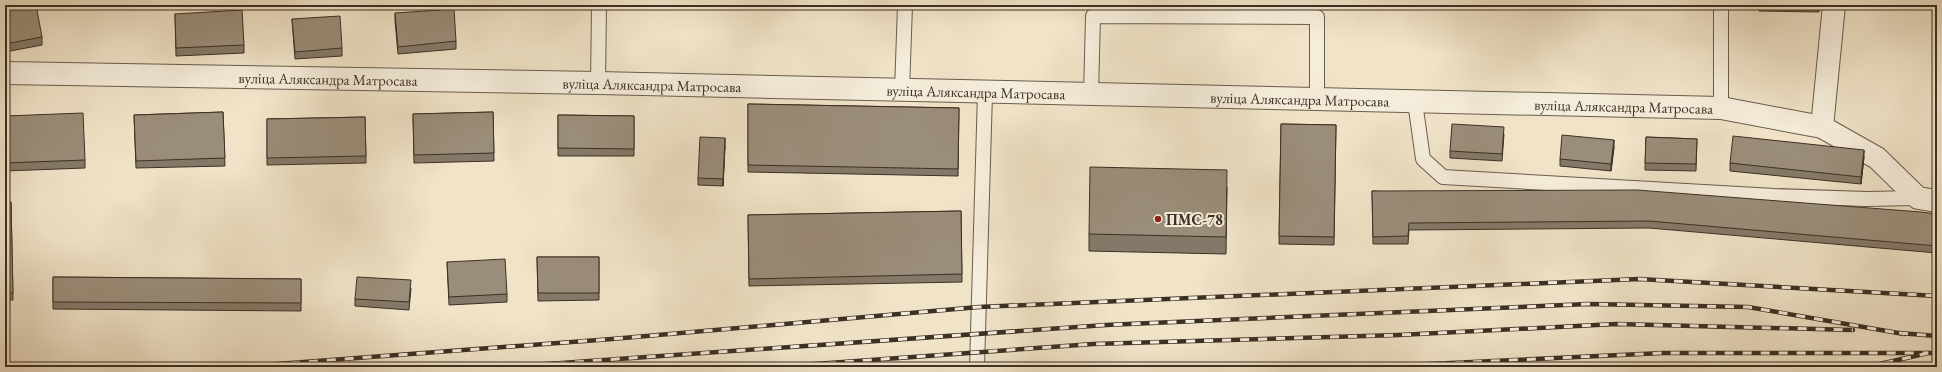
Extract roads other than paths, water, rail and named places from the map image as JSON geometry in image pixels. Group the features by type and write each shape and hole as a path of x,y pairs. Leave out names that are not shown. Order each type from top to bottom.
{"street":[{"path":"1822,127 1834,5"},
{"name":"вуліца Аляксандра Матросава","path":"5,73 598,83 986,93 1721,108 1822,127 1877,158 1928,199"}],"lane":[{"path":"598,83 599,5"},
{"path":"902,91 905,5"},
{"path":"1721,5 1721,108"},
{"path":"1091,95 1093,16 1317,17 1317,100"},
{"path":"977,367 986,93"},
{"path":"1415,102 1423,159 1443,177 1774,196 1928,199"}],"railway":[{"path":"237,367 612,339 979,307 1639,279 1937,296"},
{"path":"503,367 1106,325 1588,304 1748,307 1904,334"},
{"path":"773,367 1093,344 1399,335 1616,324 1853,330"},
{"path":"1899,333 1937,336"},
{"path":"1365,367 1663,353 1928,353"},
{"path":"1867,367 1928,353 1937,353"}],"place":[{"name":"ПМС-78","path":"1158,219"}]}
